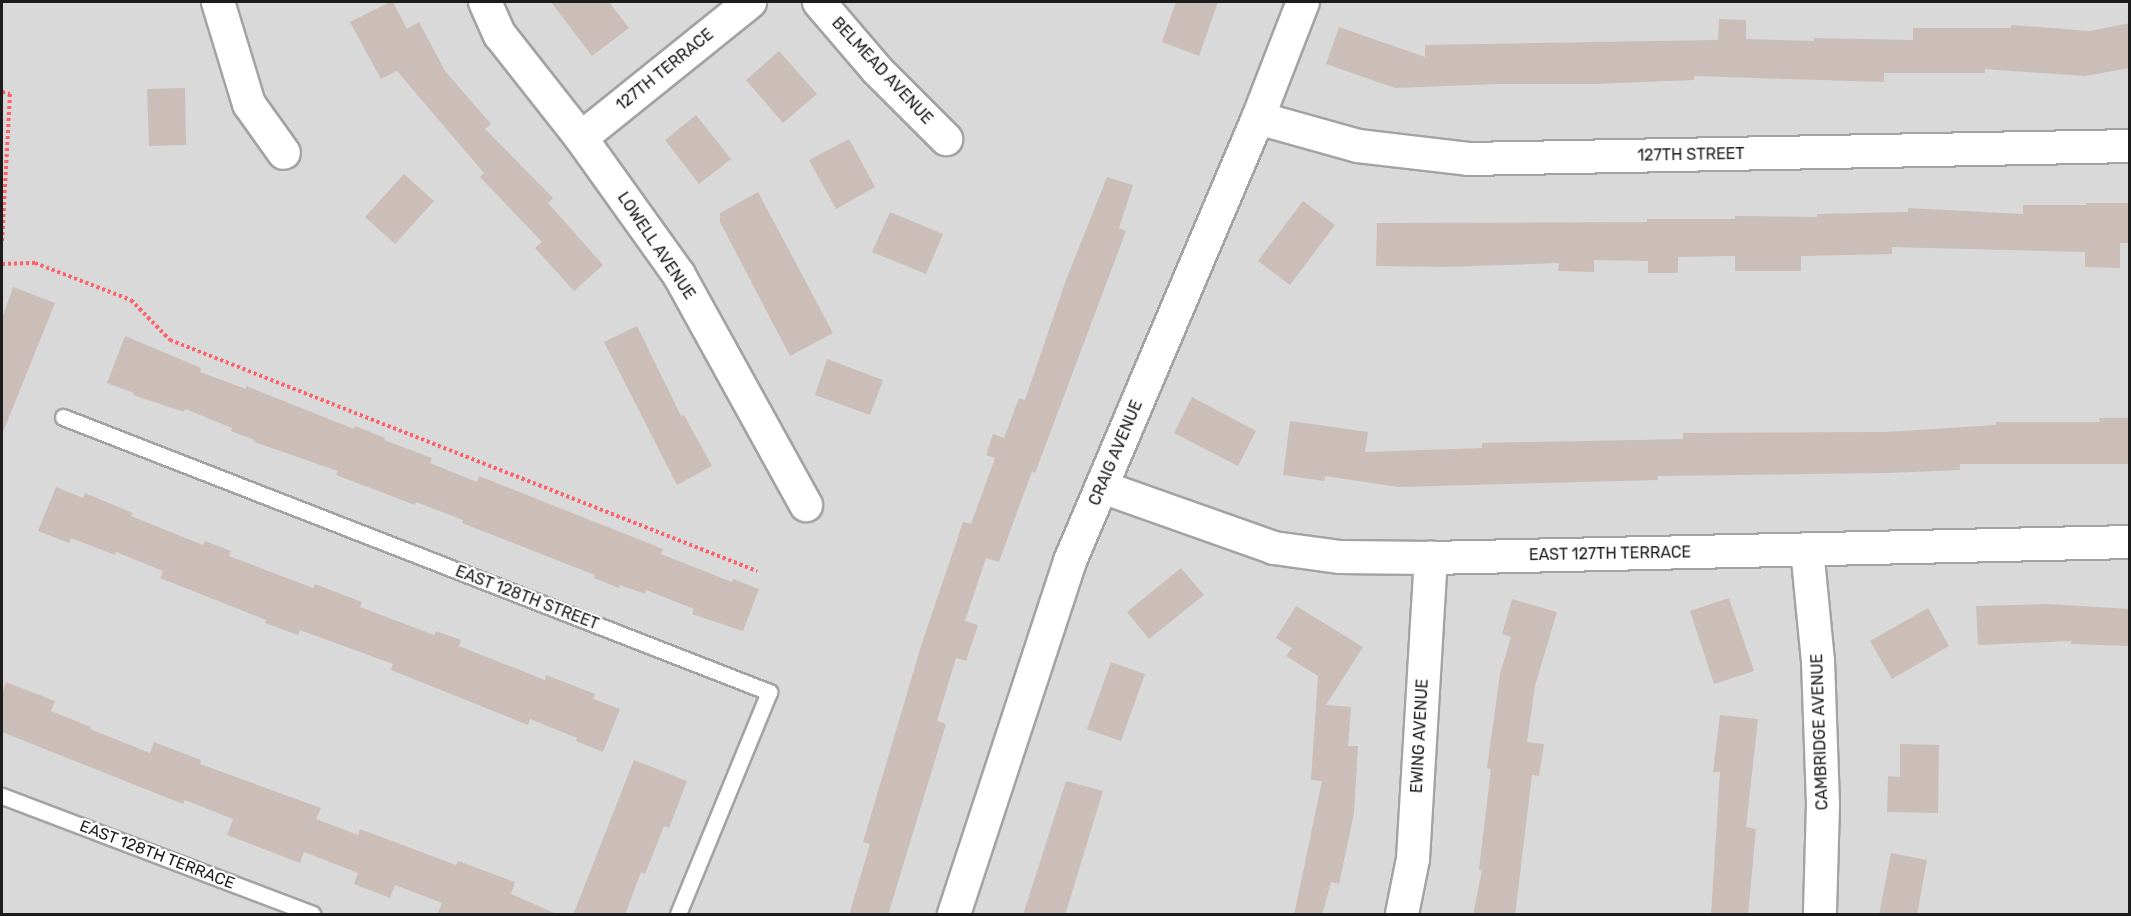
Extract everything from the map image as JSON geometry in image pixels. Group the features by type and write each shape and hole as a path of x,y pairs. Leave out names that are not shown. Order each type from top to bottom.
{"street":[{"path":"218,2 249,104 284,153"},
{"name":"LOWELL AVENUE","path":"484,2 500,34 580,138 680,275 806,506"},
{"name":"127TH TERRACE","path":"580,138 750,2"},
{"name":"BELMEAD AVENUE","path":"819,2 877,70 946,139"},
{"name":"CRAIG AVENUE","path":"954,915 1070,561 1258,118 1303,2"},
{"name":"127TH STREET","path":"1258,118 1358,146 1468,159 2130,146"},
{"name":"EAST 127TH TERRACE","path":"1102,487 1274,548 1340,557 1431,558 2130,542"},
{"name":"CAMBRIDGE AVENUE","path":"1807,549 1818,661 1823,804 1820,915"},
{"name":"EWING AVENUE","path":"1402,915 1413,859 1431,558"}],"lane":[{"name":"EAST 128TH STREET","path":"63,417 769,692 678,915"},
{"name":"EAST 128TH TERRACE","path":"2,796 312,915"}],"path":[{"path":"2,92 10,94 2,241"},
{"path":"2,264 35,263 131,300 170,340 757,571"}],"shaded area":[{"path":"2,2 2129,2 2129,914 2,914"}],"building":[{"path":"393,2 407,29 419,22 445,71 491,124 485,129 553,198 548,203 603,265 574,291 535,248 542,242 480,177 484,173 397,71 381,79 350,22"},
{"path":"551,2 609,2 629,28 592,56"},
{"path":"1176,2 1218,2 1199,56 1162,42"},
{"path":"1719,19 1746,20 1746,39 1814,41 1814,38 1913,40 1913,28 2011,28 2011,25 2090,31 2130,23 2130,68 2085,76 1985,69 1985,73 1884,73 1884,82 1694,76 1694,80 1596,84 1497,84 1395,88 1326,64 1339,27 1425,57 1425,45 1718,40"},
{"path":"779,51 817,94 783,123 746,80"},
{"path":"185,88 186,145 149,146 147,89"},
{"path":"696,115 731,159 699,184 665,140"},
{"path":"849,139 875,187 836,209 809,160"},
{"path":"404,174 434,201 395,244 365,217"},
{"path":"1107,177 1133,185 1119,228 1126,231 999,562 986,558 965,621 978,625 966,661 956,658 937,721 946,724 888,915 849,915 870,844 863,842 921,646 963,522 971,524 995,458 986,455 993,434 1004,438 1019,398 1025,400 1066,280"},
{"path":"758,192 833,333 790,356 720,222 720,213"},
{"path":"1303,201 1335,225 1290,285 1258,261"},
{"path":"2086,203 2130,203 2130,243 2120,243 2120,268 2085,267 2085,252 1892,247 1892,254 1801,256 1801,271 1735,271 1735,256 1678,257 1678,273 1648,273 1648,261 1594,260 1594,272 1558,271 1559,263 1446,267 1376,266 1377,223 1647,222 1647,219 1735,219 1735,216 1817,217 1817,214 1908,212 1908,208 2023,214 2023,205 2086,205"},
{"path":"890,212 943,234 926,274 872,252"},
{"path":"13,287 55,303 3,432 2,319"},
{"path":"637,326 681,416 684,415 712,466 677,485 604,342"},
{"path":"125,336 201,368 200,372 246,389 246,386 354,429 355,426 432,458 430,463 477,482 479,476 663,549 661,554 732,582 733,579 759,589 743,631 692,614 694,609 646,590 645,594 620,585 619,588 594,578 595,575 462,523 463,520 416,502 415,505 336,475 338,471 254,442 255,440 231,431 232,428 185,409 184,412 133,395 134,393 107,383"},
{"path":"827,359 883,380 870,415 815,395"},
{"path":"1192,397 1256,431 1238,466 1174,433"},
{"path":"2099,418 2130,418 2130,464 1960,464 1960,470 1888,473 1658,476 1658,480 1398,487 1325,476 1324,481 1283,475 1290,421 1368,432 1365,452 1482,448 1482,443 1683,439 1683,433 1886,432 1996,425 1996,422 2100,422"},
{"path":"56,487 83,498 85,493 133,513 131,516 203,545 205,541 231,551 229,556 313,588 315,584 362,602 360,607 434,635 436,631 461,640 459,646 545,680 546,675 595,694 593,699 620,709 603,752 576,741 577,738 530,719 528,725 391,670 393,664 300,630 298,635 265,623 266,620 160,578 163,571 116,552 115,555 71,538 69,543 38,531"},
{"path":"1181,568 1204,595 1149,639 1127,612"},
{"path":"1729,598 1754,671 1714,684 1690,611"},
{"path":"1512,599 1557,612 1535,686 1527,742 1544,744 1539,776 1532,775 1515,915 1473,915 1482,870 1479,869 1491,769 1487,768 1500,674 1511,637 1502,634"},
{"path":"2048,604 2130,609 2130,646 2071,644 2071,641 1978,645 1976,606"},
{"path":"1296,606 1363,647 1326,705 1351,707 1348,746 1358,746 1354,813 1339,884 1331,882 1322,915 1294,915 1322,781 1311,780 1318,676 1286,656 1292,648 1276,638"},
{"path":"1928,608 1949,646 1892,679 1870,641"},
{"path":"1111,662 1145,674 1121,741 1087,729"},
{"path":"6,682 55,701 51,711 150,753 154,742 201,760 200,764 321,808 316,819 358,835 360,829 456,865 458,861 515,882 511,894 559,915 437,915 442,903 395,885 390,898 354,884 358,873 304,852 300,863 227,835 233,819 185,800 183,804 2,732 2,694"},
{"path":"1720,715 1758,719 1746,827 1756,829 1748,915 1711,915 1720,772 1713,772"},
{"path":"1900,744 1939,745 1938,813 1887,812 1888,776 1900,777"},
{"path":"634,760 687,781 669,828 664,826 645,874 641,872 625,915 573,915"},
{"path":"1066,781 1103,791 1065,915 1023,915"},
{"path":"1891,853 1927,860 1917,915 1879,915"}]}
